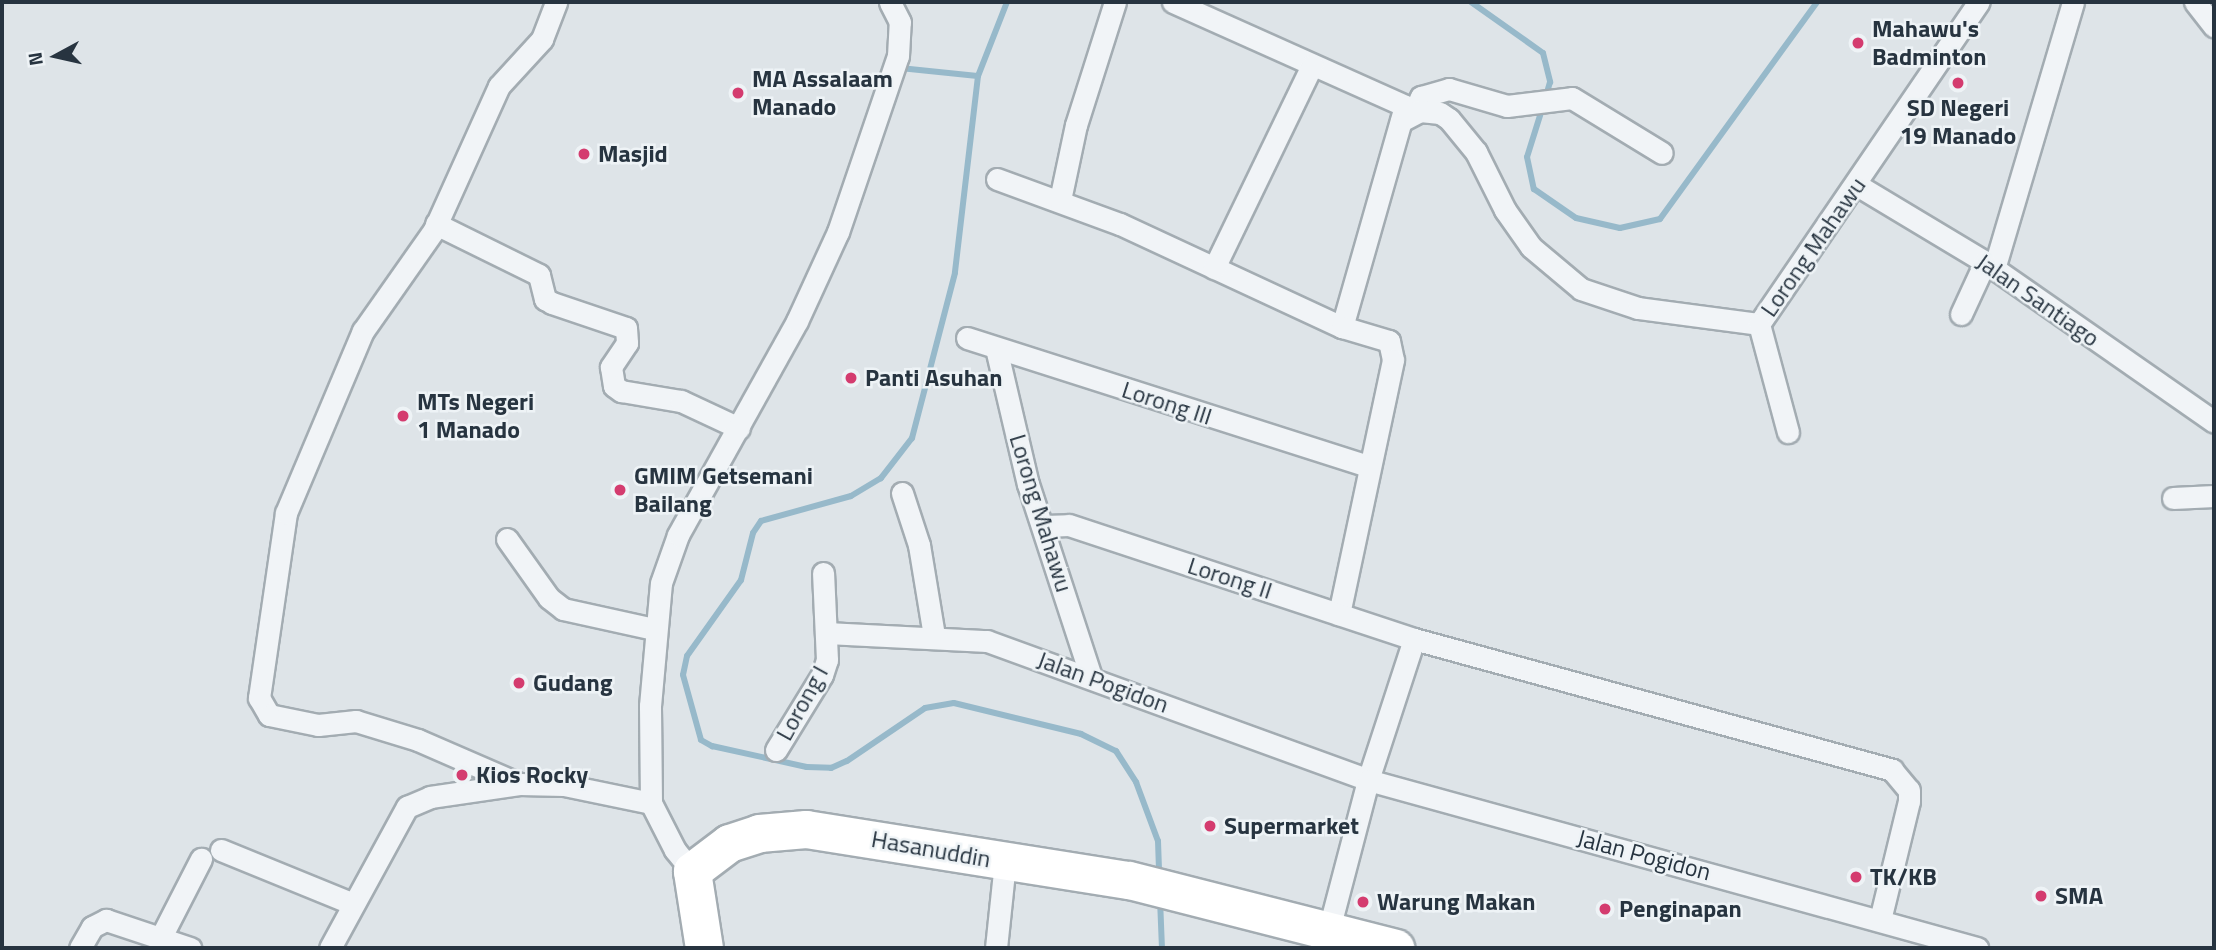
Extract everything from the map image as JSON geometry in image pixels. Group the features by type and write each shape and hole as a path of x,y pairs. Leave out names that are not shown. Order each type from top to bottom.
{"highway":[{"name":"Hasanuddin","path":"692,871 729,843 759,833 806,830 892,840 1005,863 1129,880 1395,948"},
{"path":"692,871 704,948"}],"street":[{"path":"519,784 418,740 356,721 318,725 269,715 259,698 286,513 363,331 436,224 499,86 542,39 556,2"},
{"path":"692,871 674,850 651,803 654,629 661,583 678,536 797,321 838,232 898,56 900,22 890,2"},
{"path":"1060,200 1076,125 1115,2"},
{"path":"1174,2 1405,106 1407,117"},
{"name":"Lorong Mahawu","path":"1407,117 1440,113 1449,119 1476,152 1505,210 1531,247 1581,289 1638,308 1759,324 1857,185 1979,2"},
{"path":"1961,314 1990,266 2073,2"},
{"path":"2195,2 2214,26"},
{"path":"1214,268 1311,65"},
{"path":"1342,327 1407,117 1421,97 1449,89 1507,106 1545,99 1582,101 1662,153"},
{"path":"997,179 1060,200 1342,327 1382,338 1392,347 1339,614"},
{"name":"Jalan Santiago","path":"1857,185 1990,266 2214,422"},
{"path":"436,224 539,275 545,299 552,303 626,328 627,343 611,367 614,386 621,391 681,401 739,428"},
{"path":"1759,324 1788,432"},
{"name":"Lorong III","path":"967,338 1367,466"},
{"name":"Lorong Mahawu","path":"996,348 1028,484 1044,526 1090,677"},
{"path":"902,493 919,545 934,636"},
{"path":"2173,498 2214,496"},
{"name":"Lorong II","path":"1044,526 1069,525 1414,639 1892,770 1909,790 1909,801 1880,920"},
{"path":"507,540 563,609 654,629"},
{"name":"Lorong I","path":"776,750 822,675 827,633 824,573"},
{"name":"Jalan Pogidon","path":"827,633 934,636 986,641 1368,780 1880,920"},
{"path":"1329,929 1368,780 1414,639"},
{"path":"330,948 407,807 430,797 519,784 564,785 651,803"},
{"path":"221,850 353,904"},
{"path":"161,937 201,859"},
{"path":"996,948 1005,863"},
{"path":"80,948 92,927 106,920 190,948"},
{"path":"1880,920 1978,948"}],"waterway":[{"path":"1007,2 978,76 955,273 912,438 881,478 851,496 761,521 753,533 741,580 687,656 683,675 701,740 712,746 807,767 831,768 847,761 925,708 954,703 1081,734 1116,751 1136,782 1158,841 1159,875"},
{"path":"1471,2 1543,53 1550,82 1546,96"},
{"path":"1543,106 1527,157 1534,189 1576,218 1620,228 1660,219 1817,2"},
{"path":"900,68 978,76"},
{"path":"1160,899 1162,948"}],"place":[{"name":"Mahawu's Badminton","path":"1858,43"},
{"name":"SD Negeri 19 Manado","path":"1958,83"},
{"name":"MA Assalaam Manado","path":"738,93"},
{"name":"Masjid","path":"584,154"},
{"name":"Panti Asuhan","path":"851,378"},
{"name":"MTs Negeri 1 Manado","path":"403,416"},
{"name":"GMIM Getsemani Bailang","path":"620,490"},
{"name":"Gudang","path":"519,683"},
{"name":"Kios Rocky","path":"462,775"},
{"name":"Supermarket","path":"1210,826"},
{"name":"TK/KB","path":"1856,877"},
{"name":"SMA","path":"2041,896"},
{"name":"Warung Makan","path":"1363,902"},
{"name":"Penginapan","path":"1605,909"}]}
